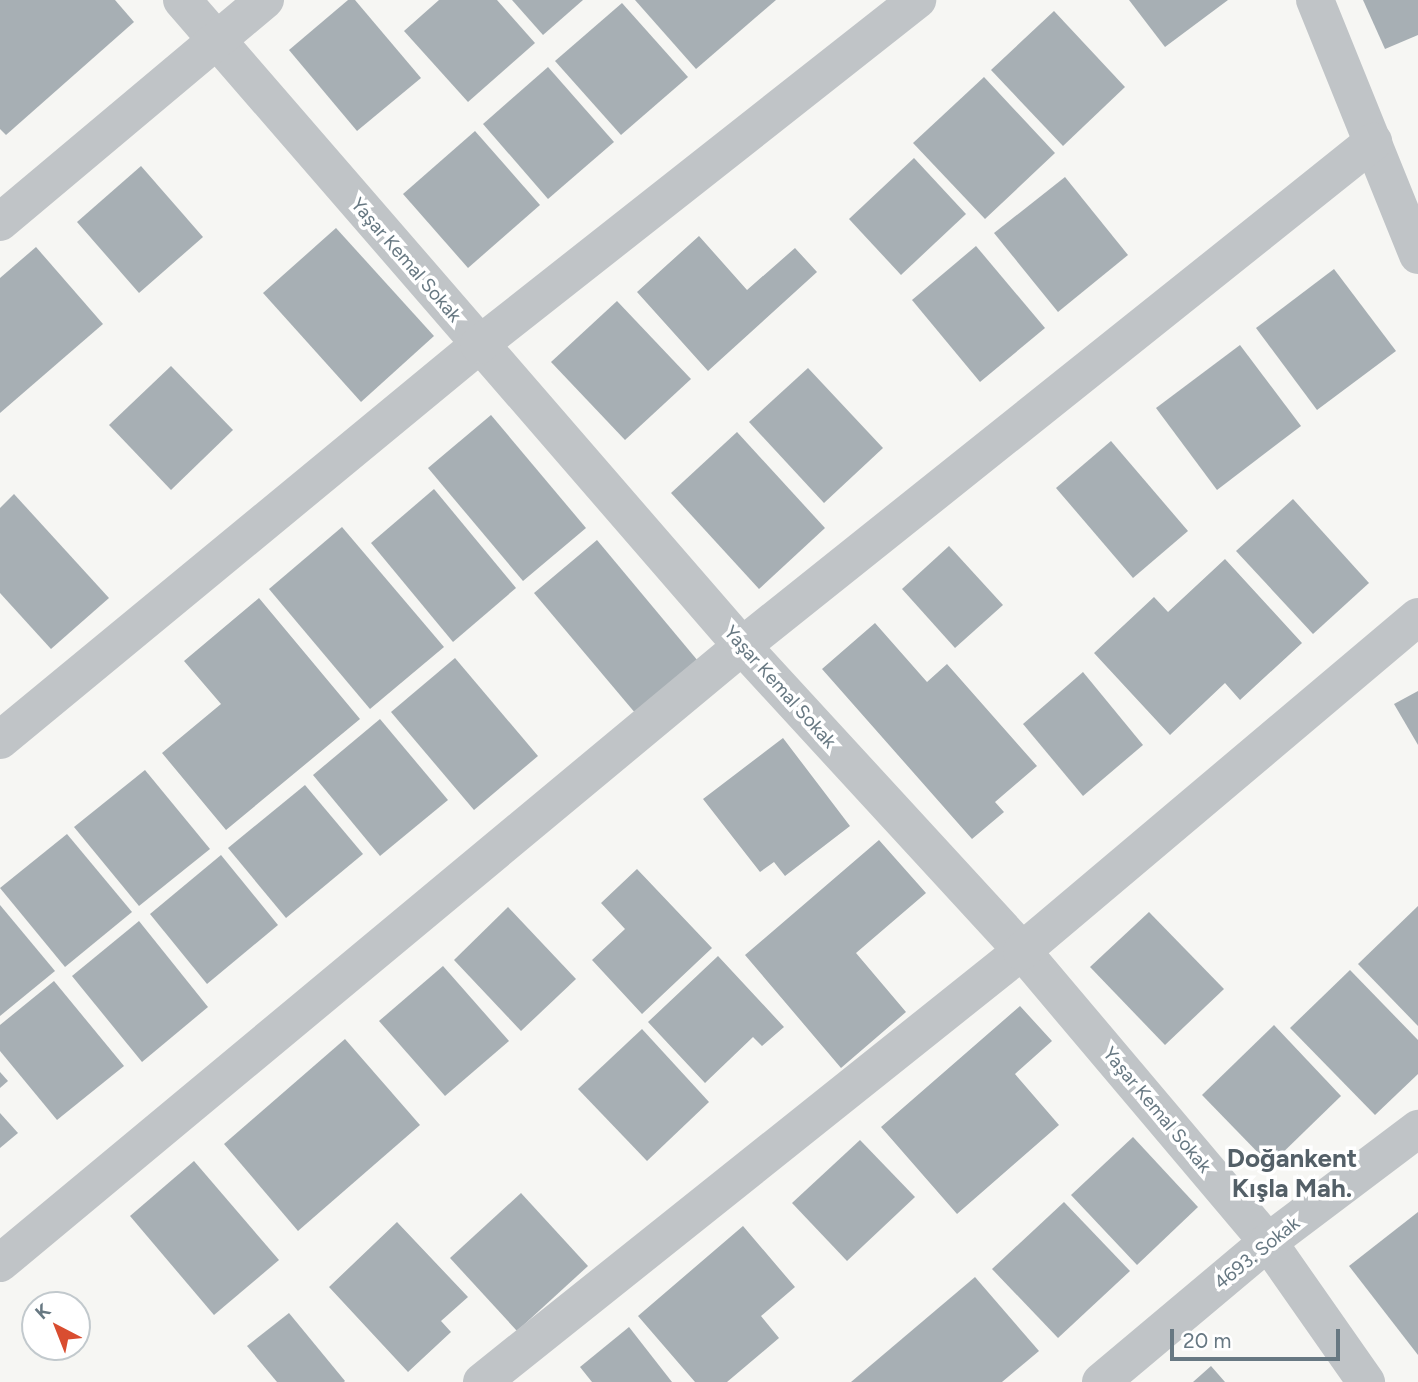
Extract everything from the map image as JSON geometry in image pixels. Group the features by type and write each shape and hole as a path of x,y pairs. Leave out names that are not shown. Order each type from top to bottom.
{"street":[{"name":"Yaşar Kemal Sokak","path":"182,0 741,646 1022,951 1268,1242 1366,1382"},
{"path":"0,222 265,0"},
{"path":"0,740 479,345 917,0"},
{"path":"1315,0 1418,255"},
{"path":"0,1263 741,646 1373,142"},
{"path":"482,1382 1022,951 1418,617"},
{"name":"4693. Sokak","path":"1101,1382 1268,1242 1418,1129"}],"building":[{"path":"0,0 115,0 134,22 6,135 0,129"},
{"path":"348,0 355,0 421,78 357,131 289,50"},
{"path":"439,0 497,0 535,43 468,102 404,31"},
{"path":"512,0 583,0 543,35"},
{"path":"635,0 776,0 696,69"},
{"path":"1129,0 1228,0 1165,47"},
{"path":"1363,0 1418,0 1418,35 1385,49"},
{"path":"622,3 688,77 621,135 555,61"},
{"path":"1054,11 1125,87 1063,146 991,70"},
{"path":"548,67 614,142 548,199 483,124"},
{"path":"984,77 1055,153 985,219 913,143"},
{"path":"475,131 540,205 468,268 403,194"},
{"path":"914,158 966,214 901,275 849,219"},
{"path":"141,166 203,237 139,293 77,222"},
{"path":"1065,177 1128,255 1058,312 994,233"},
{"path":"336,228 434,336 361,402 263,293"},
{"path":"699,236 747,290 795,248 817,272 708,371 637,292"},
{"path":"976,246 1045,328 980,382 912,300"},
{"path":"36,247 103,324 0,413 0,278"},
{"path":"1334,269 1396,351 1317,410 1256,328"},
{"path":"617,301 691,379 625,440 551,362"},
{"path":"1240,345 1301,426 1217,490 1156,408"},
{"path":"171,366 233,430 171,490 109,425"},
{"path":"808,368 883,448 824,503 749,422"},
{"path":"491,415 586,528 523,581 428,468"},
{"path":"737,432 825,528 759,589 671,493"},
{"path":"1111,441 1188,531 1133,578 1056,488"},
{"path":"434,489 516,588 453,642 371,543"},
{"path":"14,494 109,598 51,649 0,593 0,508"},
{"path":"1293,499 1369,583 1313,634 1236,551"},
{"path":"342,527 444,647 370,709 269,589"},
{"path":"597,540 698,661 636,714 534,593"},
{"path":"949,546 1003,605 955,648 902,589"},
{"path":"1225,559 1302,643 1240,700 1225,683 1170,735 1094,653 1154,597 1168,612"},
{"path":"259,598 360,719 226,830 162,753 221,704 184,661"},
{"path":"875,623 927,682 947,664 1037,766 995,802 1004,812 972,839 822,669"},
{"path":"455,658 538,756 474,810 391,712"},
{"path":"1083,672 1143,745 1083,796 1023,724"},
{"path":"1418,691 1418,745 1394,704"},
{"path":"380,719 448,800 380,856 313,775"},
{"path":"783,738 850,826 785,876 774,862 760,872 703,799"},
{"path":"145,770 210,849 139,906 74,827"},
{"path":"305,785 363,854 286,918 228,848"},
{"path":"67,834 132,912 65,967 0,888"},
{"path":"879,840 926,893 856,953 906,1012 841,1068 745,955"},
{"path":"221,855 278,925 207,984 150,914"},
{"path":"637,869 712,948 642,1014 592,960 625,929 601,903"},
{"path":"0,905 55,971 0,1016"},
{"path":"1418,906 1418,1026 1358,964"},
{"path":"508,907 576,979 521,1031 454,960"},
{"path":"1149,912 1224,989 1165,1045 1090,967"},
{"path":"139,921 208,1007 142,1062 72,976"},
{"path":"718,956 784,1027 762,1046 753,1037 705,1083 648,1022"},
{"path":"443,966 509,1041 445,1096 379,1021"},
{"path":"1350,970 1418,1040 1418,1074 1375,1115 1290,1028"},
{"path":"54,981 124,1066 57,1120 0,1051 0,1025"},
{"path":"1020,1006 1052,1041 1015,1074 1059,1125 957,1214 881,1127"},
{"path":"1274,1025 1341,1096 1270,1165 1202,1095"},
{"path":"642,1029 709,1102 647,1161 578,1089"},
{"path":"345,1039 420,1125 298,1231 224,1144"},
{"path":"0,1072 8,1081 0,1088"},
{"path":"0,1113 18,1133 0,1148"},
{"path":"1133,1137 1198,1207 1137,1265 1071,1195"},
{"path":"860,1140 915,1197 847,1261 792,1203"},
{"path":"194,1161 279,1260 214,1315 130,1216"},
{"path":"521,1193 588,1266 517,1331 450,1258"},
{"path":"1064,1202 1130,1271 1058,1338 992,1269"},
{"path":"1418,1212 1418,1355 1349,1266"},
{"path":"397,1222 468,1297 441,1321 451,1332 408,1372 329,1287"},
{"path":"743,1226 795,1287 761,1316 779,1338 727,1382 695,1382 638,1316"},
{"path":"975,1277 1039,1351 1002,1382 851,1382"},
{"path":"289,1313 344,1382 277,1382 247,1346"},
{"path":"629,1327 672,1382 592,1382 580,1367"},
{"path":"1211,1366 1225,1382 1193,1382"}],"district":[{"name":"Doğankent Kışla Mah.","path":"1292,1174"}]}
